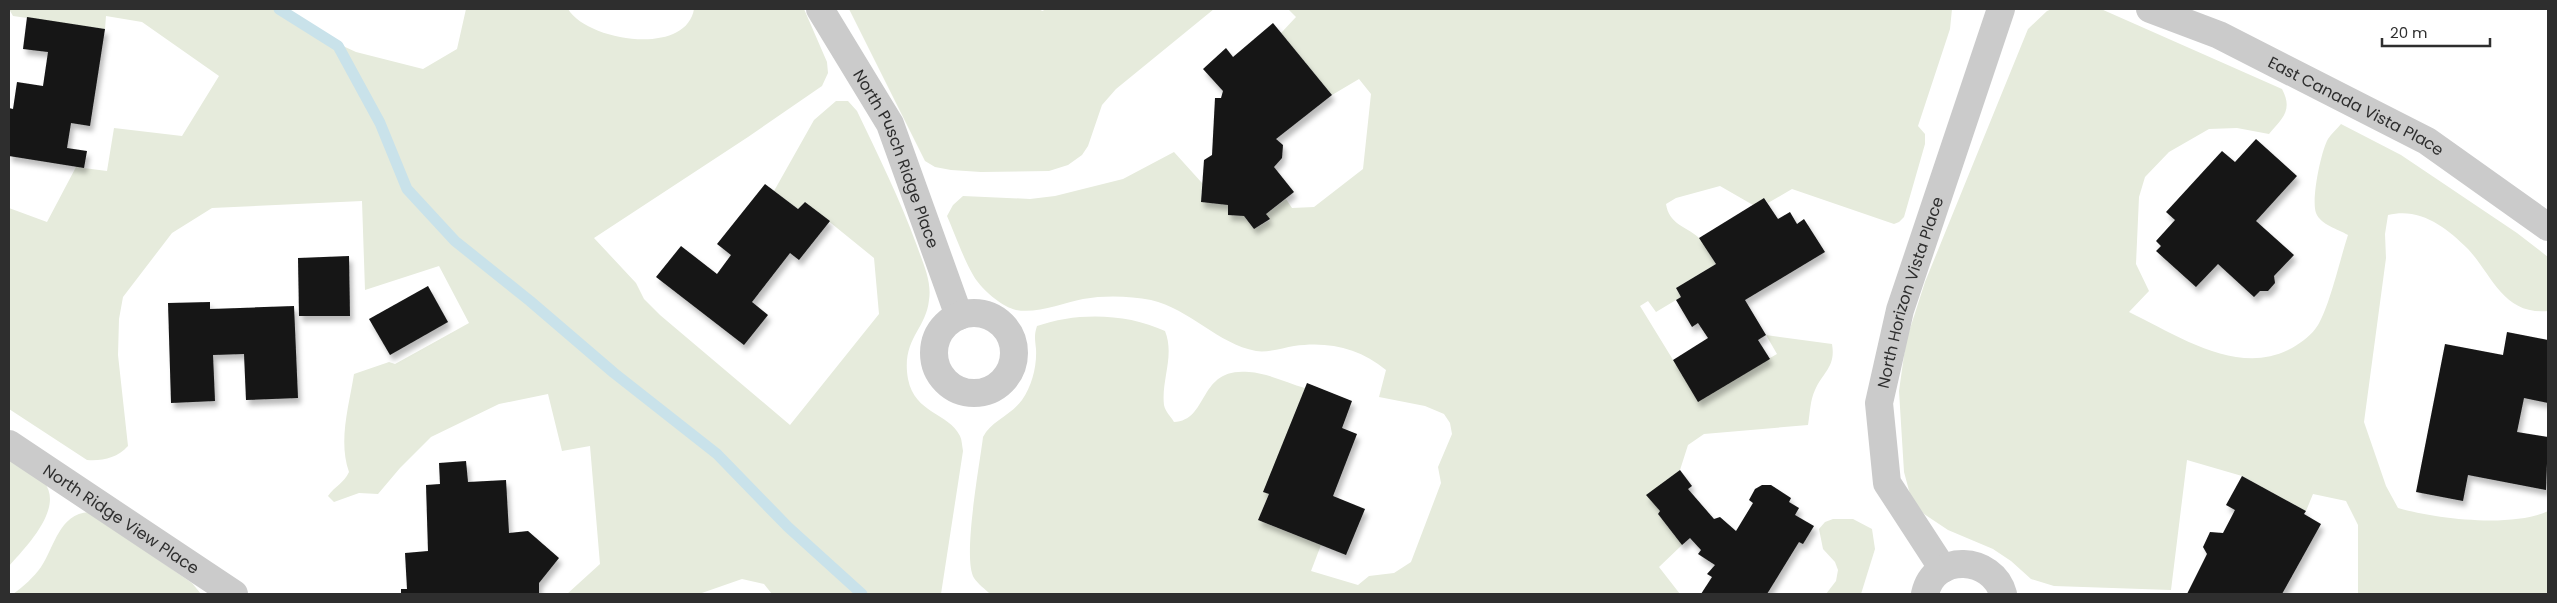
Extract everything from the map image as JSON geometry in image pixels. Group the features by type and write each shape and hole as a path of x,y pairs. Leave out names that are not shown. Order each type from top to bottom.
{"street":[{"name":"North Pusch Ridge Place","path":"820,9 890,124 959,316"},
{"name":"North Horizon Vista Place","path":"1943,569 1887,483 1878,403 1900,310 2001,9"},
{"name":"East Canada Vista Place","path":"2150,9 2218,35 2427,141 2548,227"},
{"name":"North Ridge View Place","path":"9,444 234,594"},
{"path":"1925,594 1933,578 1943,569 1955,564 1969,563 1982,567 1994,575 2003,594"}],"shaded area":[{"path":"9,9 284,9 308,30 356,52 423,69 457,49 466,9 568,9 579,20 595,29 614,36 656,39 674,34 687,24 694,9 804,9 827,62 828,73 822,86 594,238 636,283 644,299 660,315 790,425 879,314 874,258 805,202 798,209 774,191 814,120 836,101 848,101 857,111 896,194 928,279 930,293 927,310 908,354 908,379 912,391 924,406 955,428 962,441 963,451 941,594 772,594 764,584 742,579 699,594 567,594 600,564 590,446 562,451 548,394 499,404 431,437 400,468 378,494 359,493 334,502 328,496 345,479 349,472 344,448 344,436 354,374 389,362 395,364 469,323 439,266 365,290 362,201 212,208 172,233 123,297 119,319 118,355 128,446 109,458 87,460 9,409 9,208 47,222 76,167 107,171 114,128 182,136 219,76 142,22 106,16 105,29 13,16"},
{"path":"849,9 1040,9 1042,11 1047,9 1214,9 1116,89 1102,105 1088,146 1082,155 1068,165 1049,171 981,172 935,167 925,161"},
{"path":"1288,9 1952,9 1950,29 1918,126 1925,134 1925,144 1904,217 1899,222 1894,224 1792,189 1768,203 1764,198 1753,205 1720,186 1676,198 1666,204 1670,216 1701,240 1716,264 1676,288 1681,297 1656,312 1648,301 1640,306 1697,399 1777,354 1766,335 1832,344 1833,352 1828,369 1813,394 1808,425 1704,434 1688,445 1680,470 1647,495 1660,511 1658,514 1682,545 1659,567 1680,594 990,594 974,578 971,568 971,532 983,437 986,431 1017,406 1029,389 1036,362 1035,332 1037,326 1068,318 1101,316 1134,321 1165,331 1169,350 1164,386 1164,405 1174,422 1185,419 1194,413 1212,385 1220,377 1232,373 1249,372 1263,374 1305,388 1264,492 1269,494 1258,520 1321,545 1311,571 1358,585 1369,576 1394,573 1411,562 1441,483 1438,467 1452,434 1450,423 1444,414 1425,406 1379,397 1386,370 1376,362 1354,351 1331,346 1307,345 1270,351 1256,351 1229,341 1179,311 1151,300 1117,296 1100,297 1083,299 1033,311 1016,310 995,298 977,281 965,259 947,216 953,205 963,196 1030,199 1055,196 1123,179 1174,152 1202,183 1201,202 1228,205 1228,215 1244,216 1254,229 1270,220 1266,214 1286,199 1292,208 1314,207 1363,169 1371,94 1359,79 1332,95 1281,33 1296,17"},
{"path":"2052,9 2101,9 2282,89 2285,96 2287,103 2285,113 2269,134 2237,128 2209,129 2169,152 2145,177 2139,197 2136,264 2149,291 2129,312 2167,332 2209,350 2230,356 2251,358 2272,356 2292,348 2313,332 2327,306 2348,235 2322,221 2316,213 2315,207 2317,176 2322,154 2328,139 2341,124 2401,155 2517,233 2548,257 2548,311 2533,311 2520,307 2500,292 2468,249 2441,226 2422,216 2400,213 2388,215 2385,234 2386,258 2364,422 2386,486 2398,508 2432,515 2474,520 2515,519 2548,511 2548,594 2358,594 2358,525 2346,501 2313,494 2306,511 2242,476 2187,460 2171,590 2054,586 2031,579 2011,561 1993,549 1948,530 1924,514 1911,498 1904,472 1899,391 1906,341 1925,282 2028,29 2047,11"},
{"path":"9,458 44,482 49,492 50,504 33,538 9,566"},
{"path":"89,512 192,583 201,594 13,594 28,582 41,567 64,525 71,518"},
{"path":"1833,519 1853,519 1872,529 1875,549 1861,594 1826,594 1836,581 1838,570 1835,562 1823,549 1819,529 1825,522"}],"building":[{"path":"27,17 105,29 90,126 71,123 67,148 87,151 84,168 9,156 9,108 13,109 17,82 43,86 48,52 23,49"},
{"path":"1273,23 1332,95 1276,139 1283,145 1282,158 1274,167 1294,192 1266,214 1270,219 1254,229 1244,216 1228,215 1228,205 1201,202 1204,160 1212,155 1215,98 1221,98 1223,91 1203,69 1226,48 1233,57"},
{"path":"2256,139 2297,176 2256,221 2294,255 2274,276 2275,283 2268,291 2260,291 2254,297 2218,264 2196,287 2156,251 2161,246 2156,241 2175,220 2166,212 2222,151 2235,162"},
{"path":"765,184 798,209 805,202 830,221 799,260 790,253 752,302 768,315 744,345 656,277 681,246 717,274 731,255 717,244"},
{"path":"1764,198 1778,219 1790,212 1797,224 1804,219 1825,252 1745,300 1766,335 1758,340 1770,359 1698,402 1673,360 1708,338 1698,323 1692,327 1676,300 1681,297 1676,288 1716,264 1699,238"},
{"path":"349,256 350,316 299,316 298,258"},
{"path":"428,286 448,322 390,355 369,319"},
{"path":"210,302 210,309 294,306 298,398 246,400 244,354 213,355 215,401 171,403 168,303"},
{"path":"2507,332 2548,340 2548,403 2524,398 2517,432 2548,437 2546,490 2468,475 2463,501 2416,492 2445,344 2503,355"},
{"path":"1307,383 1352,401 1342,428 1357,434 1333,496 1365,509 1346,555 1258,520 1269,494 1263,492"},
{"path":"466,461 468,482 506,480 509,533 528,531 559,558 539,583 539,594 401,594 401,589 407,589 405,553 428,551 426,485 440,484 439,463"},
{"path":"1680,470 1692,486 1688,489 1714,519 1720,517 1736,531 1753,503 1749,500 1755,489 1762,485 1771,485 1791,498 1789,502 1799,508 1795,515 1814,526 1803,544 1799,542 1767,594 1701,594 1712,577 1707,574 1715,565 1698,554 1701,550 1690,538 1682,545 1658,514 1660,511 1646,495"},
{"path":"2242,476 2306,511 2304,514 2321,524 2282,594 2187,594 2207,554 2203,547 2210,532 2223,533 2235,510 2226,505"}],"waterway":[{"path":"279,9 338,46 380,123 407,189 455,241 530,301 614,373 717,454 788,527 862,594"}]}
